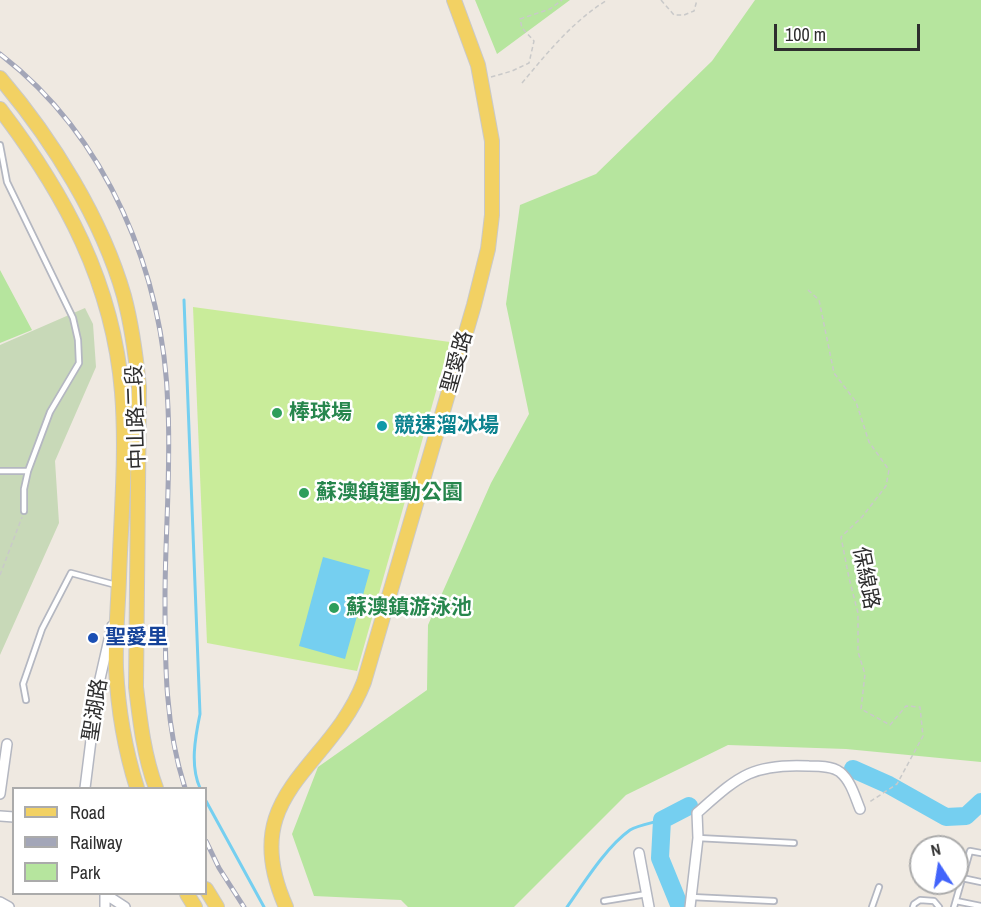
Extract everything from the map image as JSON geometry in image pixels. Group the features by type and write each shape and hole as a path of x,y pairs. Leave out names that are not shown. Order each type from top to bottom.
{"main road":[{"name":"聖愛路","path":"286,907 272,852 272,835 279,809 298,777 347,718 364,682 488,249 492,215 492,141 478,64 454,0"},
{"name":"中山路二段","path":"0,79 36,125 93,218 110,258 126,307 135,347 139,387 136,687 140,724 150,773 155,787"},
{"name":"中山路二段","path":"0,109 26,143 78,230 93,265 110,319 123,411 116,668 124,738 136,787"},
{"path":"207,890 218,907"}],"street":[{"name":"聖湖路","path":"85,787 97,692 118,592"},
{"path":"0,794 7,744"},
{"path":"690,902 698,838 697,813 727,786 749,772 772,767 824,766 839,771 849,782 860,809"},
{"path":"639,853 649,907"},
{"path":"107,895 125,907"},
{"path":"0,902 9,907"}],"lane":[{"path":"0,145 7,182 73,318 78,340 79,363 50,412 28,471 24,489 24,511"},
{"path":"0,471 28,471"},
{"path":"26,700 24,684 42,630 71,573 118,592"},
{"path":"698,838 794,843"},
{"path":"969,854 970,850 981,853"},
{"path":"872,907 879,887"},
{"path":"604,901 647,894"},
{"path":"954,907 958,895"},
{"path":"913,907 920,900 934,901 939,907"},
{"path":"690,902 774,901"},
{"path":"956,901 981,906"}],"path":[{"path":"482,80 529,63 534,41 522,28 520,19 550,9 562,0"},
{"path":"522,83 556,42 585,14 607,0"},
{"path":"661,0 674,15 684,15 694,11 698,0"},
{"name":"保線路","path":"808,290 819,300 834,373 856,402 869,442 889,470 886,486 862,517 841,537 858,613 858,652 865,674 861,709 890,725 906,705 920,708 922,726 923,736 897,784 876,796 860,809"},
{"path":"0,575 24,511"}],"green space":[{"path":"475,0 570,0 497,54"},
{"path":"755,0 981,0 981,762 846,749 728,745 626,795 514,907 408,907 401,900 314,896 292,834 318,767 427,690 428,625 491,483 529,414 506,304 520,205 596,174 712,61"},
{"path":"0,270 32,330 0,343"},
{"name":"蘇澳鎮運動公園","path":"193,307 450,342 357,671 207,643"},
{"path":"85,308 93,324 96,367 55,461 59,523 0,655 0,345"}],"water":[{"name":"蘇澳鎮游泳池","path":"323,557 370,570 345,659 299,646"}],"waterway":[{"path":"184,300 200,714 194,761 200,787"},
{"path":"853,769 889,785 946,817 966,816 981,802"},
{"path":"207,803 264,907"},
{"path":"680,907 660,858 662,820 689,806"},
{"path":"567,907 596,866 621,837 633,828 662,820"}],"railway":[{"path":"0,54 38,88 71,125 100,167 123,212 142,259 155,308 164,358 168,408 165,647 173,741 185,787"},
{"path":"207,843 219,868 244,907"}],"place":[{"name":"棒球場","path":"277,413"},
{"name":"競速溜冰場","path":"382,426"},
{"name":"蘇澳鎮運動公園","path":"304,493"},
{"name":"蘇澳鎮游泳池","path":"334,608"},
{"name":"聖愛里","path":"93,638"}]}
